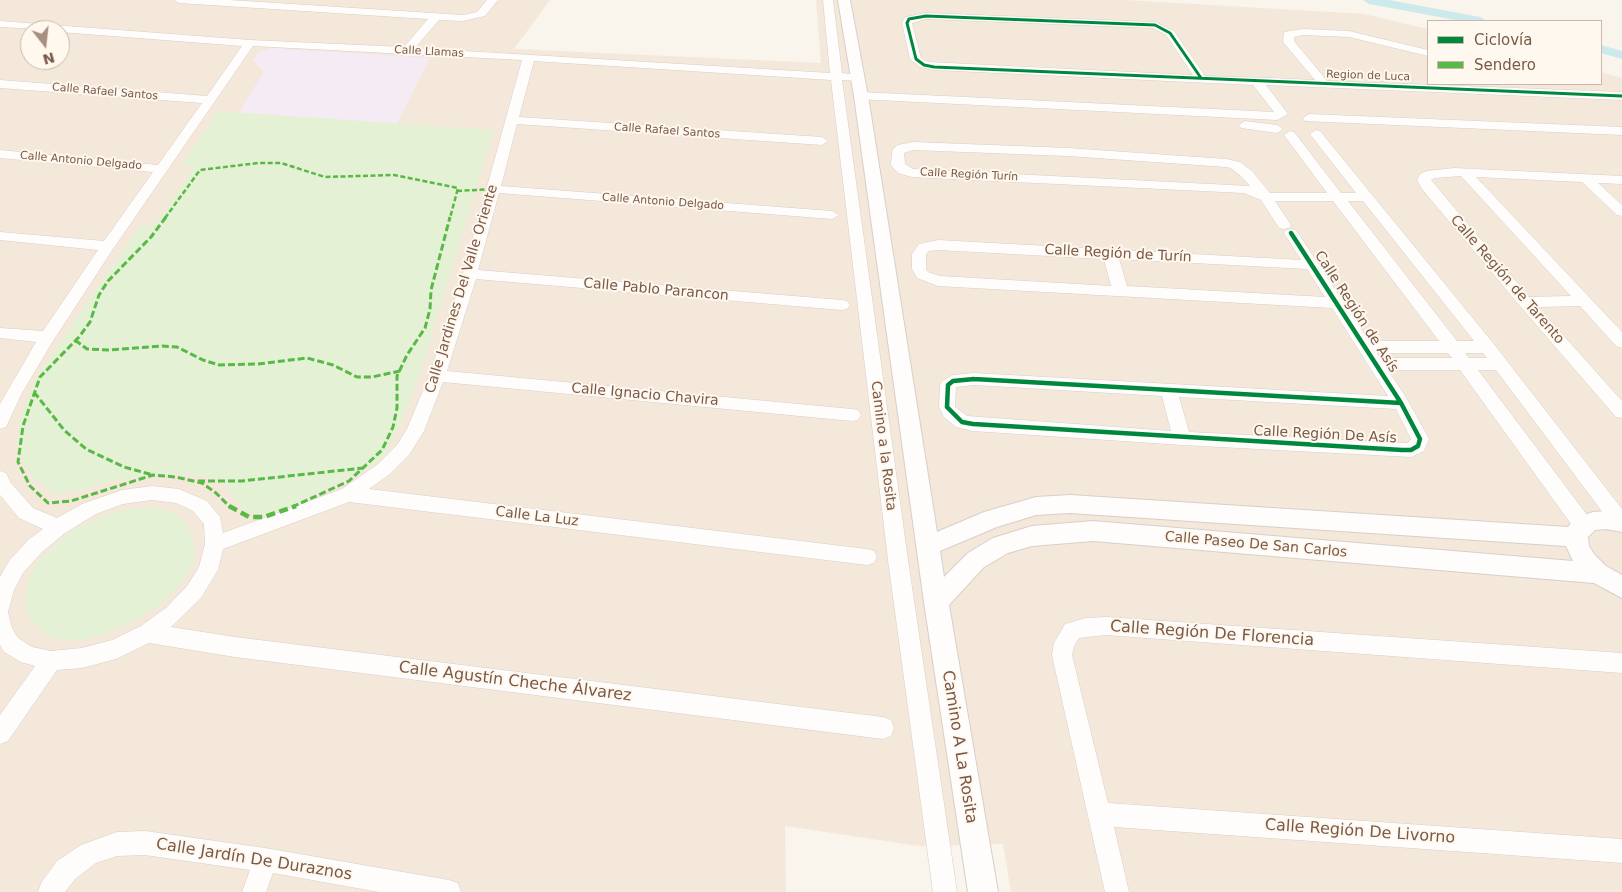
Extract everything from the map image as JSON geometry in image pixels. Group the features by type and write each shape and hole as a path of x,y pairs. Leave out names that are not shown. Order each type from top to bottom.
{"street":[{"path":"179,0 299,4 386,13 463,18 481,14 492,0"},
{"path":"386,13 398,0"},
{"name":"Camino a la Rosita","path":"828,0 898,560 944,892"},
{"name":"Camino a la Rosita","path":"844,0 860,94 936,602"},
{"path":"407,51 436,16"},
{"name":"Region de Luca","path":"1201,78 1170,33 1155,25 926,16 909,19 907,24 916,59 924,65 934,67 1622,96"},
{"name":"Calle Llamas","path":"0,24 250,43 529,57 836,76 860,94 1187,122 1281,124"},
{"name":"Region de Luca","path":"1324,84 1289,42 1288,34 1304,32 1350,34 1427,53"},
{"path":"0,422 14,392 47,337 108,246 250,43"},
{"name":"Calle Jardines Del Valle Oriente","path":"348,494 384,469 403,450 415,431 437,376 470,274 529,57"},
{"path":"1256,81 1281,124 1466,364 1580,531 1578,548 1586,561 1598,573 1622,587"},
{"path":"1271,82 1295,114 1309,118 1622,131"},
{"name":"Calle Rafael Santos","path":"0,84 210,100"},
{"name":"Region de Luca","path":"1547,85 1584,94"},
{"path":"1281,124 1295,114"},
{"path":"1309,118 1317,125 1317,133 1361,192 1500,364 1622,523"},
{"name":"Calle Rafael Santos","path":"512,120 822,141"},
{"path":"1281,124 1300,137 1317,133 1375,130 1622,142"},
{"path":"1577,129 1586,140"},
{"name":"Calle Región Turín","path":"1235,165 1216,161 1070,166 912,173 903,170 898,165 899,149 908,146 1070,166 1251,187 1331,191"},
{"name":"Calle Antonio Delgado","path":"0,154 162,169"},
{"name":"Calle Región de Asís","path":"1235,165 1247,174 1251,187 1266,196 1401,403"},
{"path":"1465,173 1622,342"},
{"name":"Calle Región de Tarento","path":"1622,180 1465,173 1432,174 1425,177 1424,180 1427,186 1525,302 1622,412"},
{"path":"1585,178 1622,212"},
{"name":"Calle Antonio Delgado","path":"493,189 832,215"},
{"path":"1266,196 1331,191 1361,192"},
{"path":"0,236 108,246"},
{"name":"Calle Región de Turín","path":"922,275 919,269 919,254 924,247 938,245 1312,265"},
{"path":"1110,253 1120,290"},
{"name":"Calle Pablo Parancon","path":"470,274 842,305"},
{"name":"Calle Región de Asís","path":"922,275 928,279 938,281 1336,303"},
{"path":"1525,302 1584,300"},
{"path":"0,333 47,337"},
{"name":"Calle Región De Asís","path":"1365,347 1487,348"},
{"name":"Calle Región De Asís","path":"1376,364 1500,364"},
{"name":"Calle Ignacio Chavira","path":"437,376 852,415"},
{"name":"Calle Región De Asís","path":"962,379 1401,403 1420,439 1418,446 1411,450 1182,438 973,424 956,418 947,406 948,386 952,381 962,379"},
{"path":"1169,389 1182,438"},
{"path":"0,478 5,488 26,513 58,527"},
{"path":"0,607 4,589 16,567 35,546 58,527 89,509 122,497 152,493 179,496 200,506 213,522 215,544 208,570 194,592 174,614 148,633 116,649 82,658 51,660 28,655 11,645 2,630 0,618"},
{"name":"Calle La Luz","path":"215,544 284,520 348,494 867,557"},
{"name":"Calle Paseo De San Carlos","path":"928,546 1000,516 1036,506 1070,504 1580,531 1600,520 1622,523"},
{"name":"Calle Paseo De San Carlos","path":"936,602 976,560 1001,545 1032,536 1093,531 1598,573"},
{"name":"Camino A La Rosita","path":"936,602 983,892"},
{"name":"Calle Región De Florencia","path":"1118,892 1098,814 1062,655 1064,643 1072,631 1086,627 1106,626 1622,663"},
{"name":"Calle Agustín Cheche Álvarez","path":"148,633 235,647 883,728"},
{"path":"0,734 51,660"},
{"name":"Calle Región De Livorno","path":"1098,814 1622,851"},
{"name":"Calle Jardín De Duraznos","path":"50,892 66,870 89,853 117,844 145,843 265,860 449,892"},
{"path":"254,892 265,860"}],"shaded area":[{"path":"0,0 550,0 514,49 821,63 816,0 1125,0 1364,14 1427,29 1427,85 1602,85 1602,72 1622,78 1622,892 1011,892 1003,844 919,846 785,826 786,892 0,892"},
{"path":"271,48 430,58 397,124 239,113 264,71 253,61 259,52"}],"green space":[{"path":"218,111 494,130 418,379 403,419 393,441 380,460 295,505 269,514 247,513 221,482 209,477 176,474 115,480 55,495 31,475 19,454 18,424 37,376 140,225 155,225 195,166 181,166"},
{"path":"133,508 164,509 185,519 194,542 195,562 180,585 159,605 135,620 103,635 80,641 53,638 46,634 33,622 27,612 25,601 29,575 40,558 75,529 103,516"}],"waterway":[{"path":"1369,0 1475,20"},
{"path":"1602,49 1622,55"}],"marked path":[{"path":"258,163 281,163 325,177 394,175 458,188 431,290 430,309 425,328 407,355 397,376 397,408 393,427 382,450 349,481 299,505 264,517 249,517 232,509 216,493 202,483 176,477 153,475 71,501 48,503 30,486 18,462 23,426 40,377 79,337 90,322 99,295 108,281 151,237 200,170 258,163"},
{"path":"457,191 493,189"},
{"path":"75,340 87,349 110,350 162,346 177,347 203,360 219,365 258,364 307,358 333,365 357,377 372,377 400,371"},
{"path":"34,392 64,430 86,449 124,467 153,475"},
{"path":"198,481 242,481 363,468"}],"cycle path":[{"path":"1201,78 1170,33 1155,25 926,16 909,19 907,23 916,59 924,65 934,67 1622,96"},
{"path":"1291,233 1401,403 1420,439 1418,446 1411,450 1402,450 973,424 962,422 947,407 948,385 953,381 974,379 1401,403"}]}
